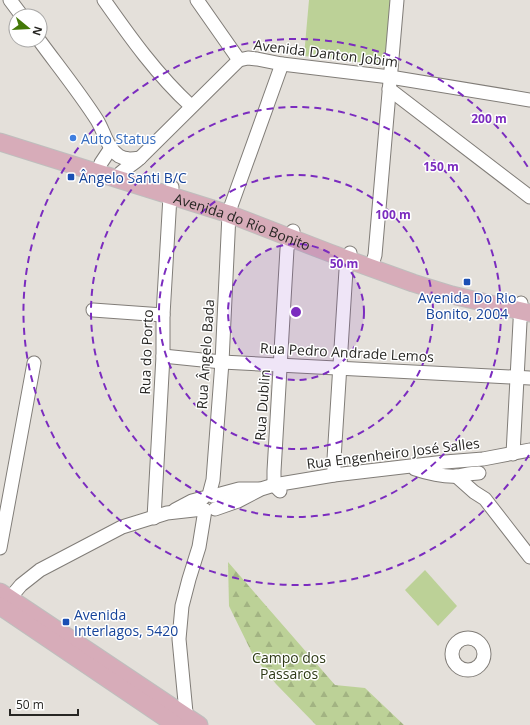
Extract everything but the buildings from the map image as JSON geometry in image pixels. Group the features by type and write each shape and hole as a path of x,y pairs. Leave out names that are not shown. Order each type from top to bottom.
{"main road":[{"name":"Avenida do Rio Bonito","path":"0,134 23,145 230,210 349,257 452,295 525,308"},
{"name":"Avenida do Rio Bonito","path":"0,142 23,145"},
{"path":"3,599 187,723"}],"street":[{"path":"104,0 156,71 191,106"},
{"path":"197,0 239,60"},
{"path":"372,265 397,0"},
{"path":"45,48 97,120 111,148 119,156 127,159 140,158"},
{"name":"Avenida Danton Jobim","path":"118,175 140,158 239,60 248,58 390,83 530,100"},
{"name":"Rua Ângelo Bada","path":"187,723 179,639 182,606 199,547 213,480 222,362 230,210 282,64"},
{"path":"390,83 530,197"},
{"path":"99,169 111,148"},
{"name":"Rua do Porto","path":"154,518 163,356 163,315 171,192"},
{"name":"Rua Dublin","path":"278,488 280,365 287,249 292,234"},
{"path":"334,475 340,368 349,257"},
{"path":"513,454 516,378 525,308"},
{"path":"93,310 163,315"},
{"name":"Rua Pedro Andrade Lemos","path":"163,356 222,362 530,378"},
{"path":"0,548 34,363"},
{"name":"Rua Engenheiro José Salles","path":"3,599 40,570 122,527 208,503 239,489 278,488 320,481 334,475 476,459 530,450"},
{"path":"476,459 485,499"},
{"path":"410,466 422,471 456,476 468,473 479,473"},
{"path":"456,476 474,492 485,499 530,557"}],"green space":[{"path":"309,0 395,0 390,61 384,65 304,56"},
{"name":"Campo dos Passaros","path":"228,562 335,685 365,688 404,725 316,725 276,684 253,655 229,606"},
{"path":"425,570 457,606 438,626 405,590"}],"place":[{"name":"Auto Status","path":"73,138"},
{"name":"Ângelo Santi B/C","path":"71,177"},
{"name":"Avenida Do Rio Bonito, 2004","path":"467,282"},
{"name":"Avenida Interlagos, 5420","path":"66,622"}]}
